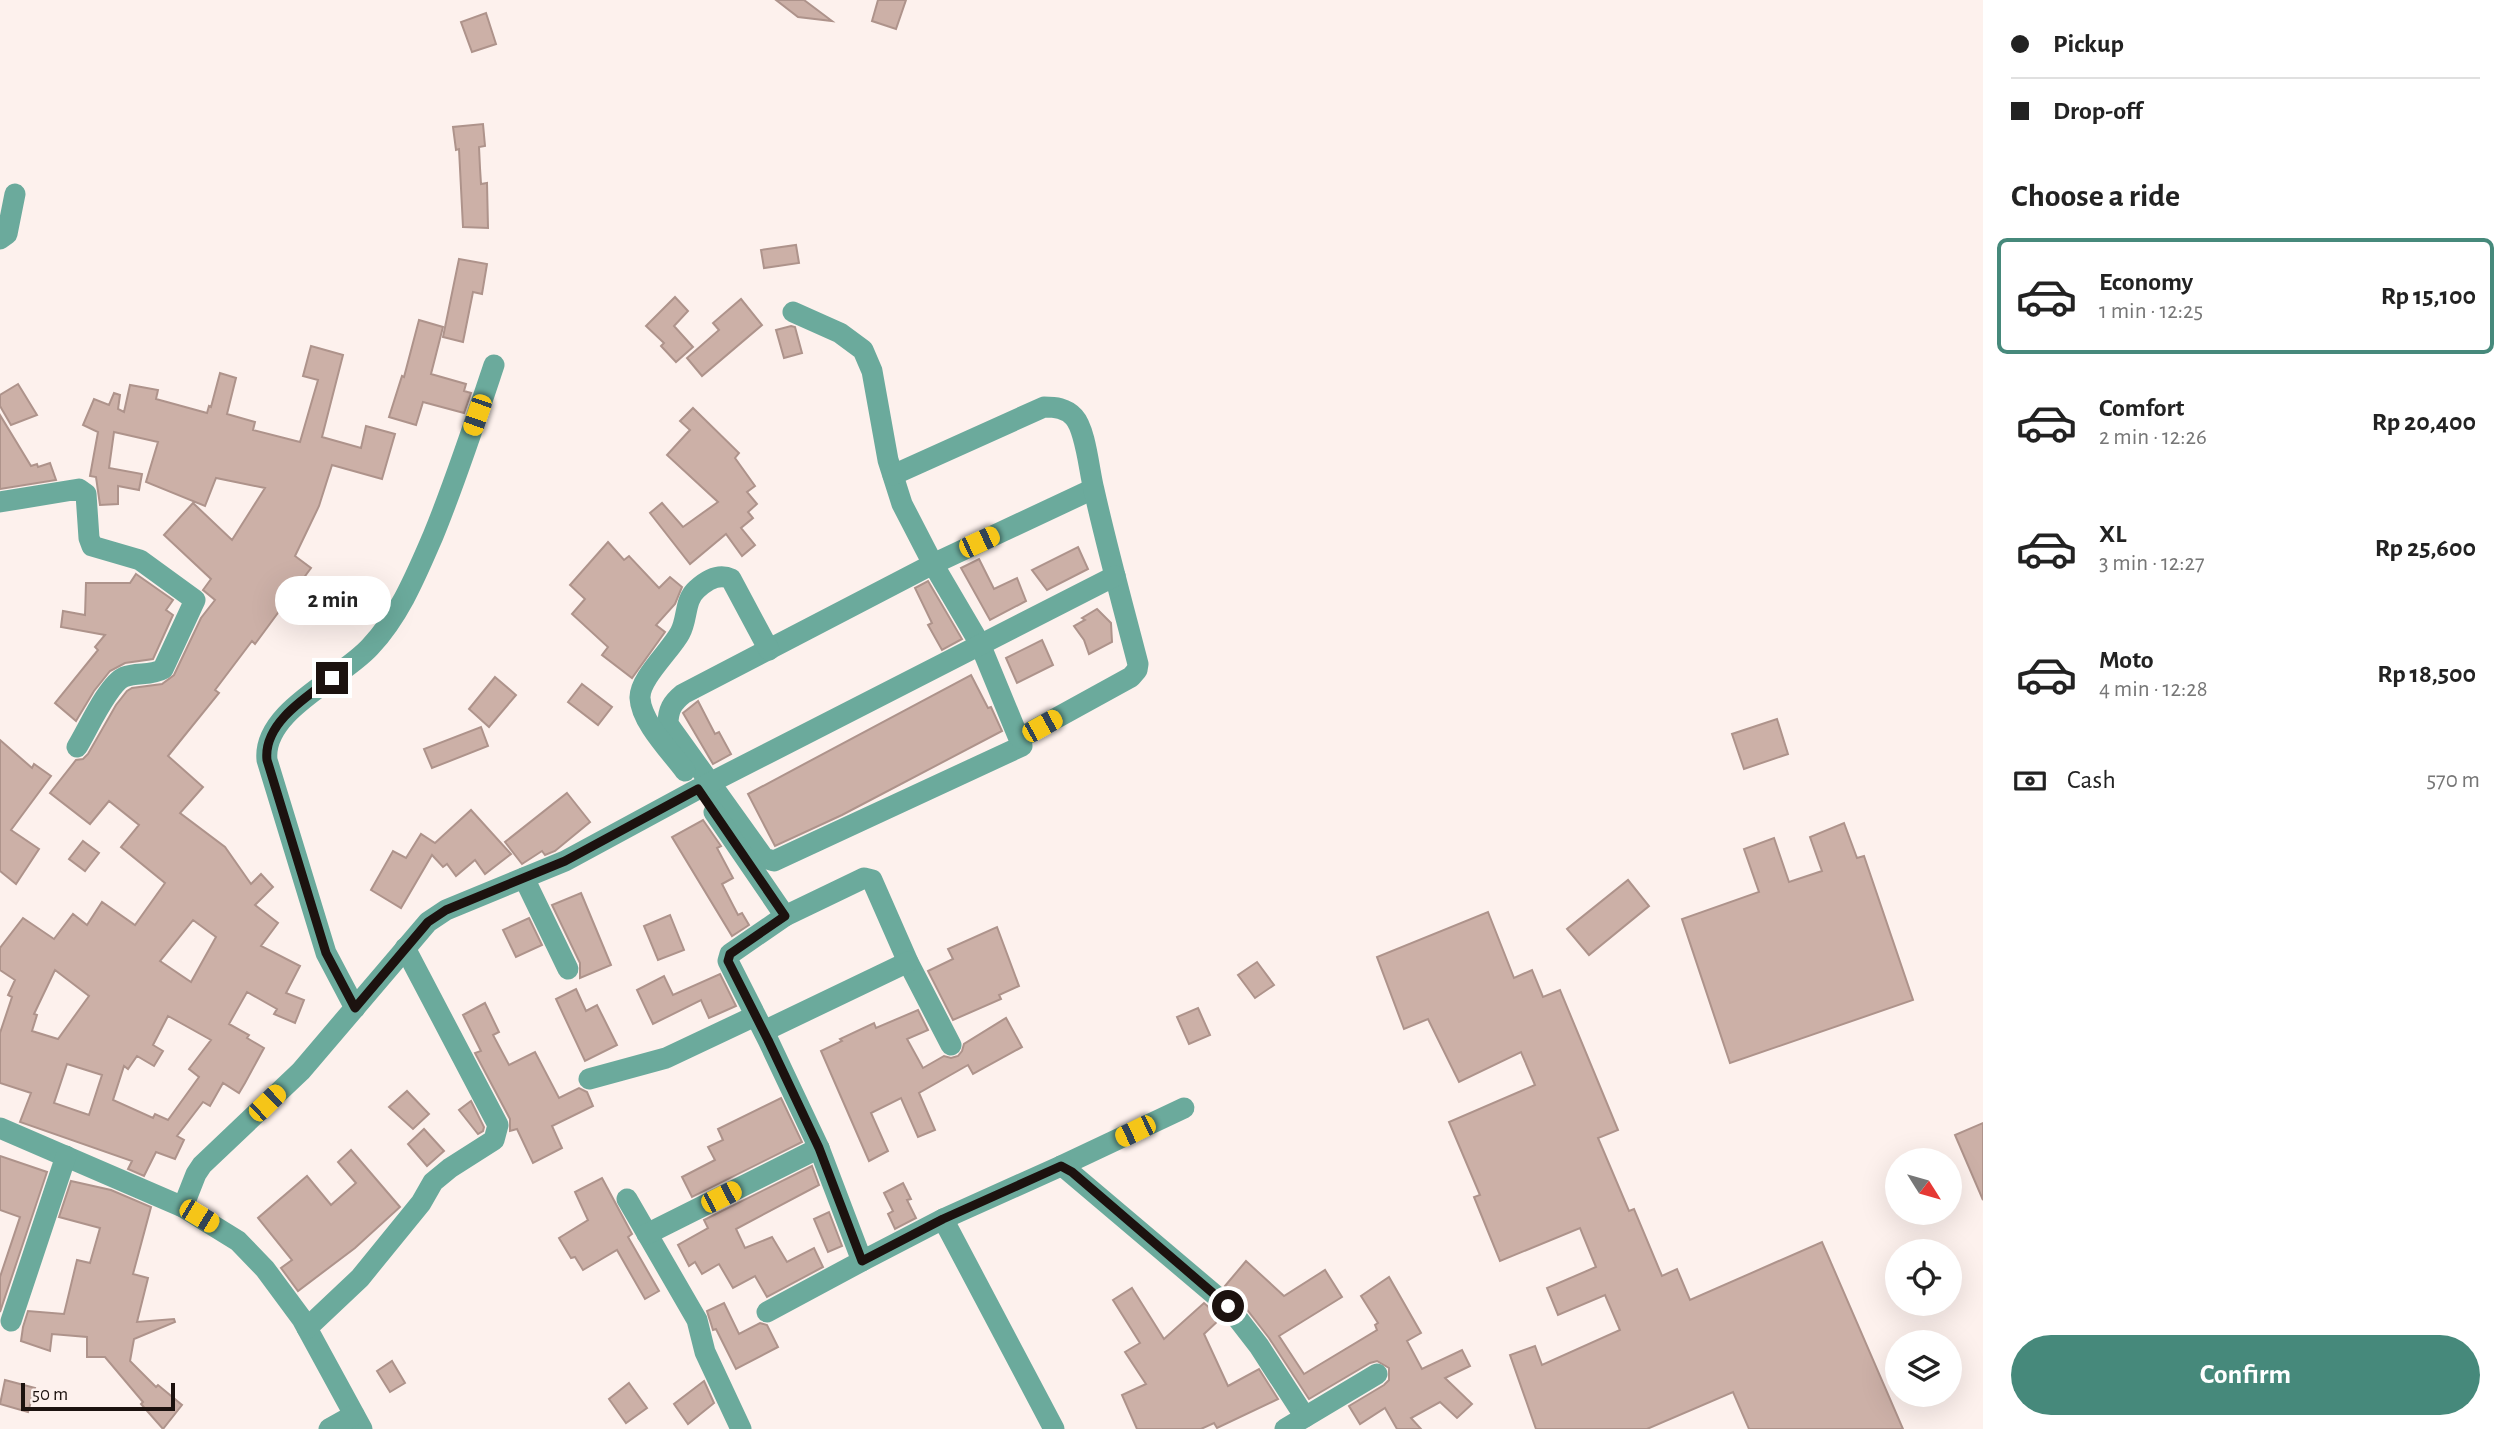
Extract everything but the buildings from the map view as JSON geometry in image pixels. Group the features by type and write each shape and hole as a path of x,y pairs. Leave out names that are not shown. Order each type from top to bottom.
{"street":[{"path":"0,239 7,234 15,194"},
{"path":"769,650 731,579 724,576 715,577 697,589 690,598 679,636 644,684 640,697 649,724 705,785 764,858 774,861 1022,747 980,644 933,564 902,504 893,475 872,371 863,350 840,333 793,312"},
{"path":"355,1008 326,953 267,760 266,747 290,708 370,647 408,594 452,490 494,365"},
{"path":"893,475 1044,407 1056,407 1075,417 1080,427 1093,489 1138,664 1137,670 1131,677 1020,738"},
{"path":"0,502 79,489 86,494 92,546 140,560 194,597 193,606 163,670 124,677 113,685 77,747"},
{"path":"785,916 668,724 668,713 674,702 683,694 933,564 1093,489"},
{"path":"183,1207 202,1165 301,1071 428,922 446,910 565,861 705,785 1115,576"},
{"path":"524,878 568,969"},
{"path":"862,1261 819,1148 728,961 730,954 785,916 864,878 870,879 908,962 951,1045"},
{"path":"307,1328 360,1278 421,1203 433,1182 494,1140 496,1135 498,1125 405,948"},
{"path":"589,1079 666,1058 908,962"},
{"path":"768,1312 943,1219 1184,1108"},
{"path":"0,1128 183,1207 238,1241 265,1269 307,1328 358,1422 329,1429"},
{"path":"647,1234 819,1148"},
{"path":"11,1321 66,1156"},
{"path":"1061,1166 1072,1172 1228,1306 1259,1346 1305,1417"},
{"path":"627,1199 697,1320 705,1352 741,1429"},
{"path":"943,1219 1054,1429"},
{"path":"1285,1429 1377,1374"}],"route":[{"path":"332,678 290,708 266,747 267,760 326,953 355,1008 416,933 446,910 565,861 698,789 785,916 730,954 728,961 819,1148 862,1261 943,1219 1061,1166 1072,1172 1228,1306"}]}
